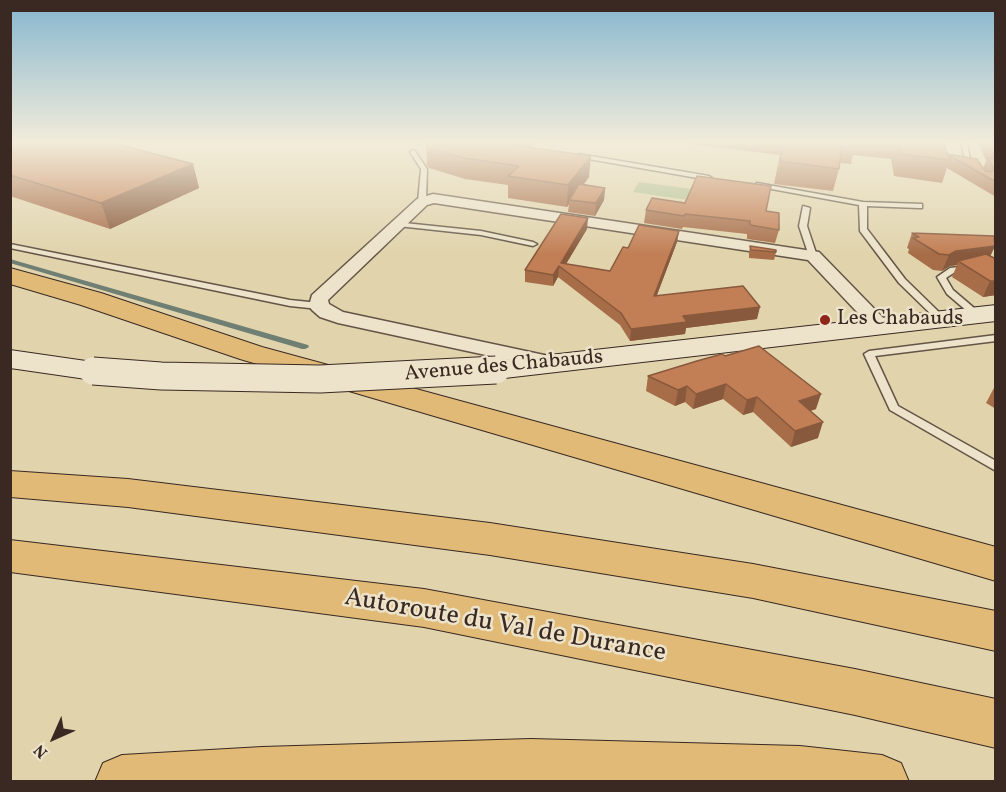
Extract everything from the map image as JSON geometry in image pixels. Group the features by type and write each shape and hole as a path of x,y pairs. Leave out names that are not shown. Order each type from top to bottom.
{"highway":[{"path":"10,276 91,299 251,352 996,564"},
{"path":"10,295 251,352"},
{"path":"10,484 128,493 490,538 753,581 996,632"},
{"name":"Autoroute du Val de Durance","path":"10,556 424,608 855,692 996,724"},
{"path":"122,782 273,773 531,766 800,773 882,782"}],"main road":[{"name":"Avenue des Chabauds","path":"10,359 93,371 207,378 320,379 423,376 555,364 986,314"}],"street":[{"path":"555,364 338,317 327,313 319,306 319,299 422,202 433,198 813,256 880,326"}],"lane":[{"path":"422,202 423,180"},
{"path":"748,184 863,204 919,206"},
{"path":"863,204 863,229 902,281 941,320"},
{"path":"806,208 803,226 813,256"},
{"path":"398,224 480,233 533,244"},
{"path":"10,246 290,303 319,306"},
{"path":"974,267 953,270 940,277 950,292 986,314"},
{"path":"996,338 869,354 894,408 996,467"}],"green space":[{"path":"639,182 693,189 688,200 633,192"}],"building":[{"path":"26,180 155,180 101,203"},
{"path":"534,180 572,180 568,185"},
{"path":"695,180 726,180 771,186 766,211 779,213 779,230 750,225 750,221 685,214 684,216 646,210 652,198 685,203"},
{"path":"579,184 605,188 596,203 569,200"},
{"path":"561,214 588,218 561,263 610,271 623,247 628,248 639,225 679,231 654,296 743,286 760,307 683,316 687,322 631,329 621,313 559,266 553,275 525,270"},
{"path":"912,233 994,236 995,246 956,251 949,255 939,254 913,238 919,237"},
{"path":"750,246 776,250 776,252 751,250"},
{"path":"986,254 996,259 996,281 990,281 958,261"},
{"path":"759,346 821,394 799,401 823,422 795,431 757,397 747,400 726,384 696,394 687,386 678,390 648,376 722,354 725,356"}],"waterway":[{"path":"10,261 305,347"}],"place":[{"name":"Les Chabauds","path":"825,320"}]}
